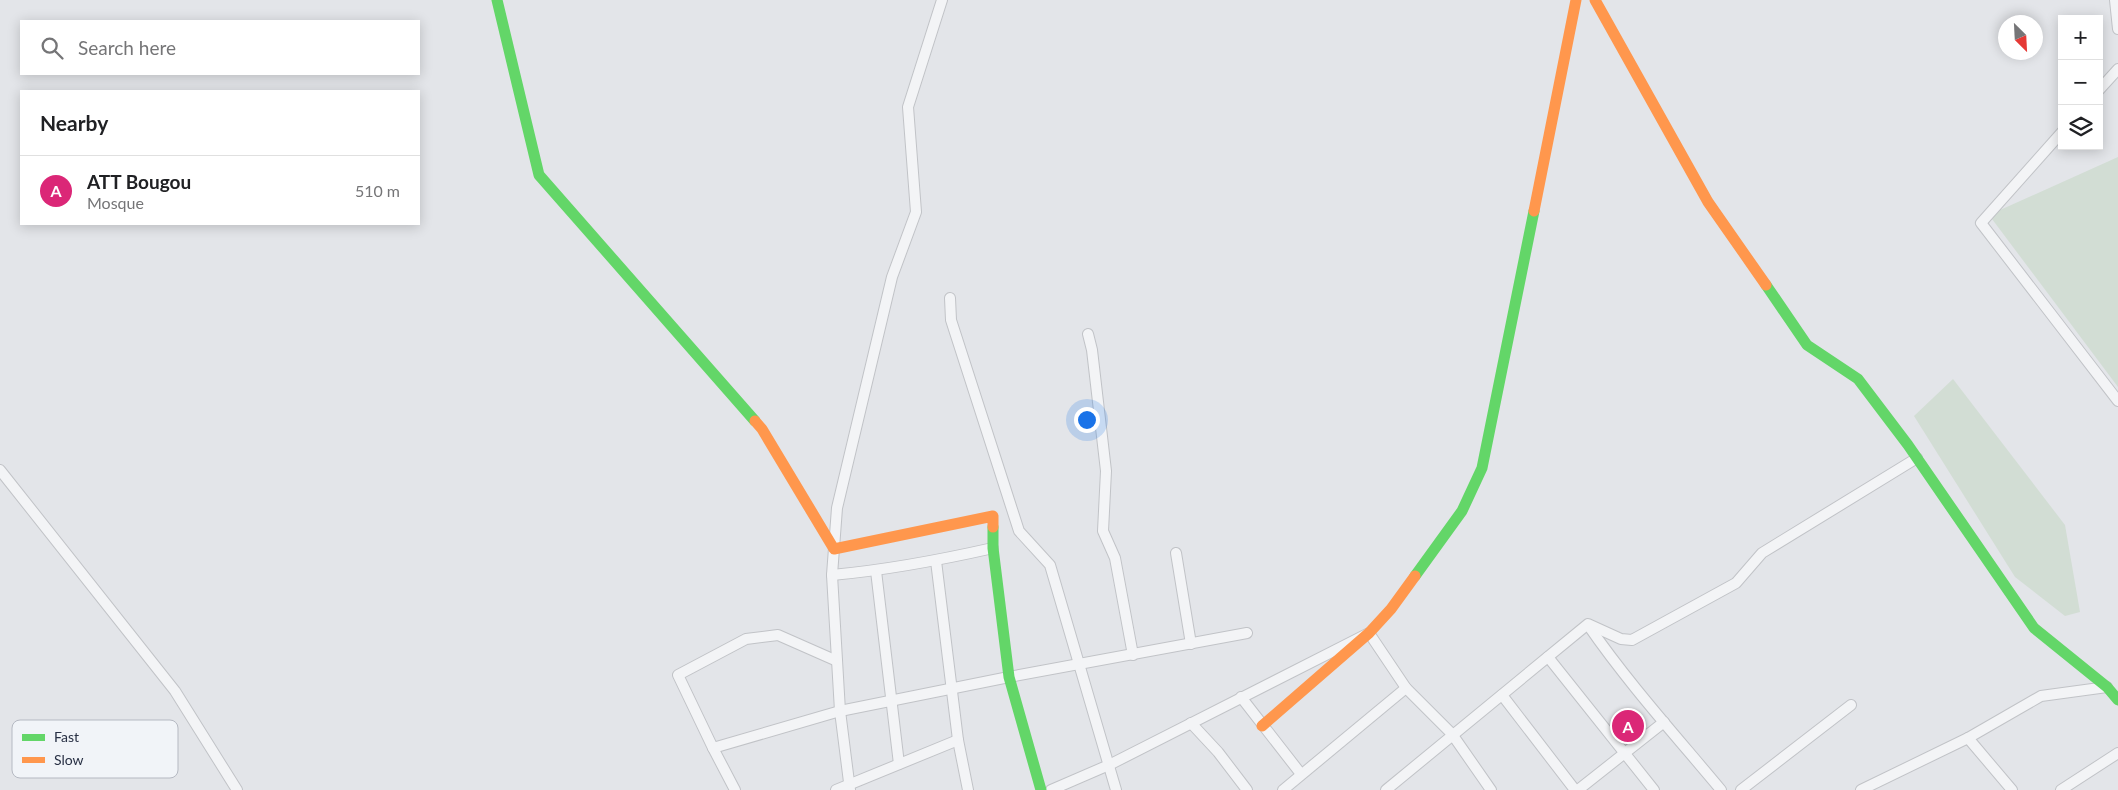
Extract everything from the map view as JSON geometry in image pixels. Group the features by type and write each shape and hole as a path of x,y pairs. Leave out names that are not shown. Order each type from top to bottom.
{"street":[{"path":"497,0 539,175 762,429 834,549"},
{"path":"849,787 840,711 832,575 837,508 892,277 916,212 908,107 942,0"},
{"path":"1262,726 1369,633 1392,609 1462,511 1482,468 1576,0"},
{"path":"1595,0 1708,202 1807,345 1858,379 1917,458 2034,628 2107,687 2118,700"},
{"path":"2115,0 2118,29"},
{"path":"2103,86 2118,69"},
{"path":"2058,136 1980,223 2118,400"},
{"path":"950,298 951,320 1006,495 1019,531 1050,565 1116,790"},
{"path":"1088,334 1092,350 1106,471 1103,531 1115,558 1133,655"},
{"path":"1588,624 1621,639 1632,640 1736,584 1762,553 1917,458"},
{"path":"0,470 175,691 237,790"},
{"path":"834,549 993,516 993,548 1009,677 1041,790"},
{"path":"832,575 876,571 936,561 993,548"},
{"path":"1176,553 1191,644"},
{"path":"936,561 958,740 968,790"},
{"path":"876,571 890,702 899,764"},
{"path":"1386,790 1588,624"},
{"path":"1588,624 1604,648 1721,790"},
{"path":"713,748 840,711 952,690 1009,677 1247,633"},
{"path":"1369,633 1406,688 1452,734 1485,788"},
{"path":"1051,790 1109,765 1369,633"},
{"path":"735,790 678,675 746,639 778,635 837,661"},
{"path":"1548,657 1654,790"},
{"path":"1866,789 1968,738 2041,696 2107,687"},
{"path":"1283,790 1406,688"},
{"path":"1502,695 1576,790 1664,722"},
{"path":"1241,697 1301,774"},
{"path":"1741,790 1851,705"},
{"path":"1191,723 1218,752 1247,790"},
{"path":"1968,738 2012,790"},
{"path":"836,790 849,787 958,740"},
{"path":"2061,790 2118,753"}],"shaded area":[{"path":"2118,157 2118,387 1989,215"},
{"path":"1953,379 2065,525 2080,612 2065,616 2015,577 1914,416"}],"traffic: fast":[{"path":"497,0 539,175 755,421"},
{"path":"1415,576 1462,511 1482,468 1534,211"},
{"path":"1766,285 1807,345 1858,379 1908,445 2034,628 2107,687 2118,700"},
{"path":"993,527 993,548 1009,677 1041,790"}],"traffic: slow":[{"path":"1534,211 1576,0"},
{"path":"1595,0 1708,202 1766,285"},
{"path":"755,421 762,429 834,549 993,516 993,527"},
{"path":"1262,726 1369,633 1391,609 1415,576"}],"place":[{"name":"ATT Bougou","path":"1628,726"}]}
